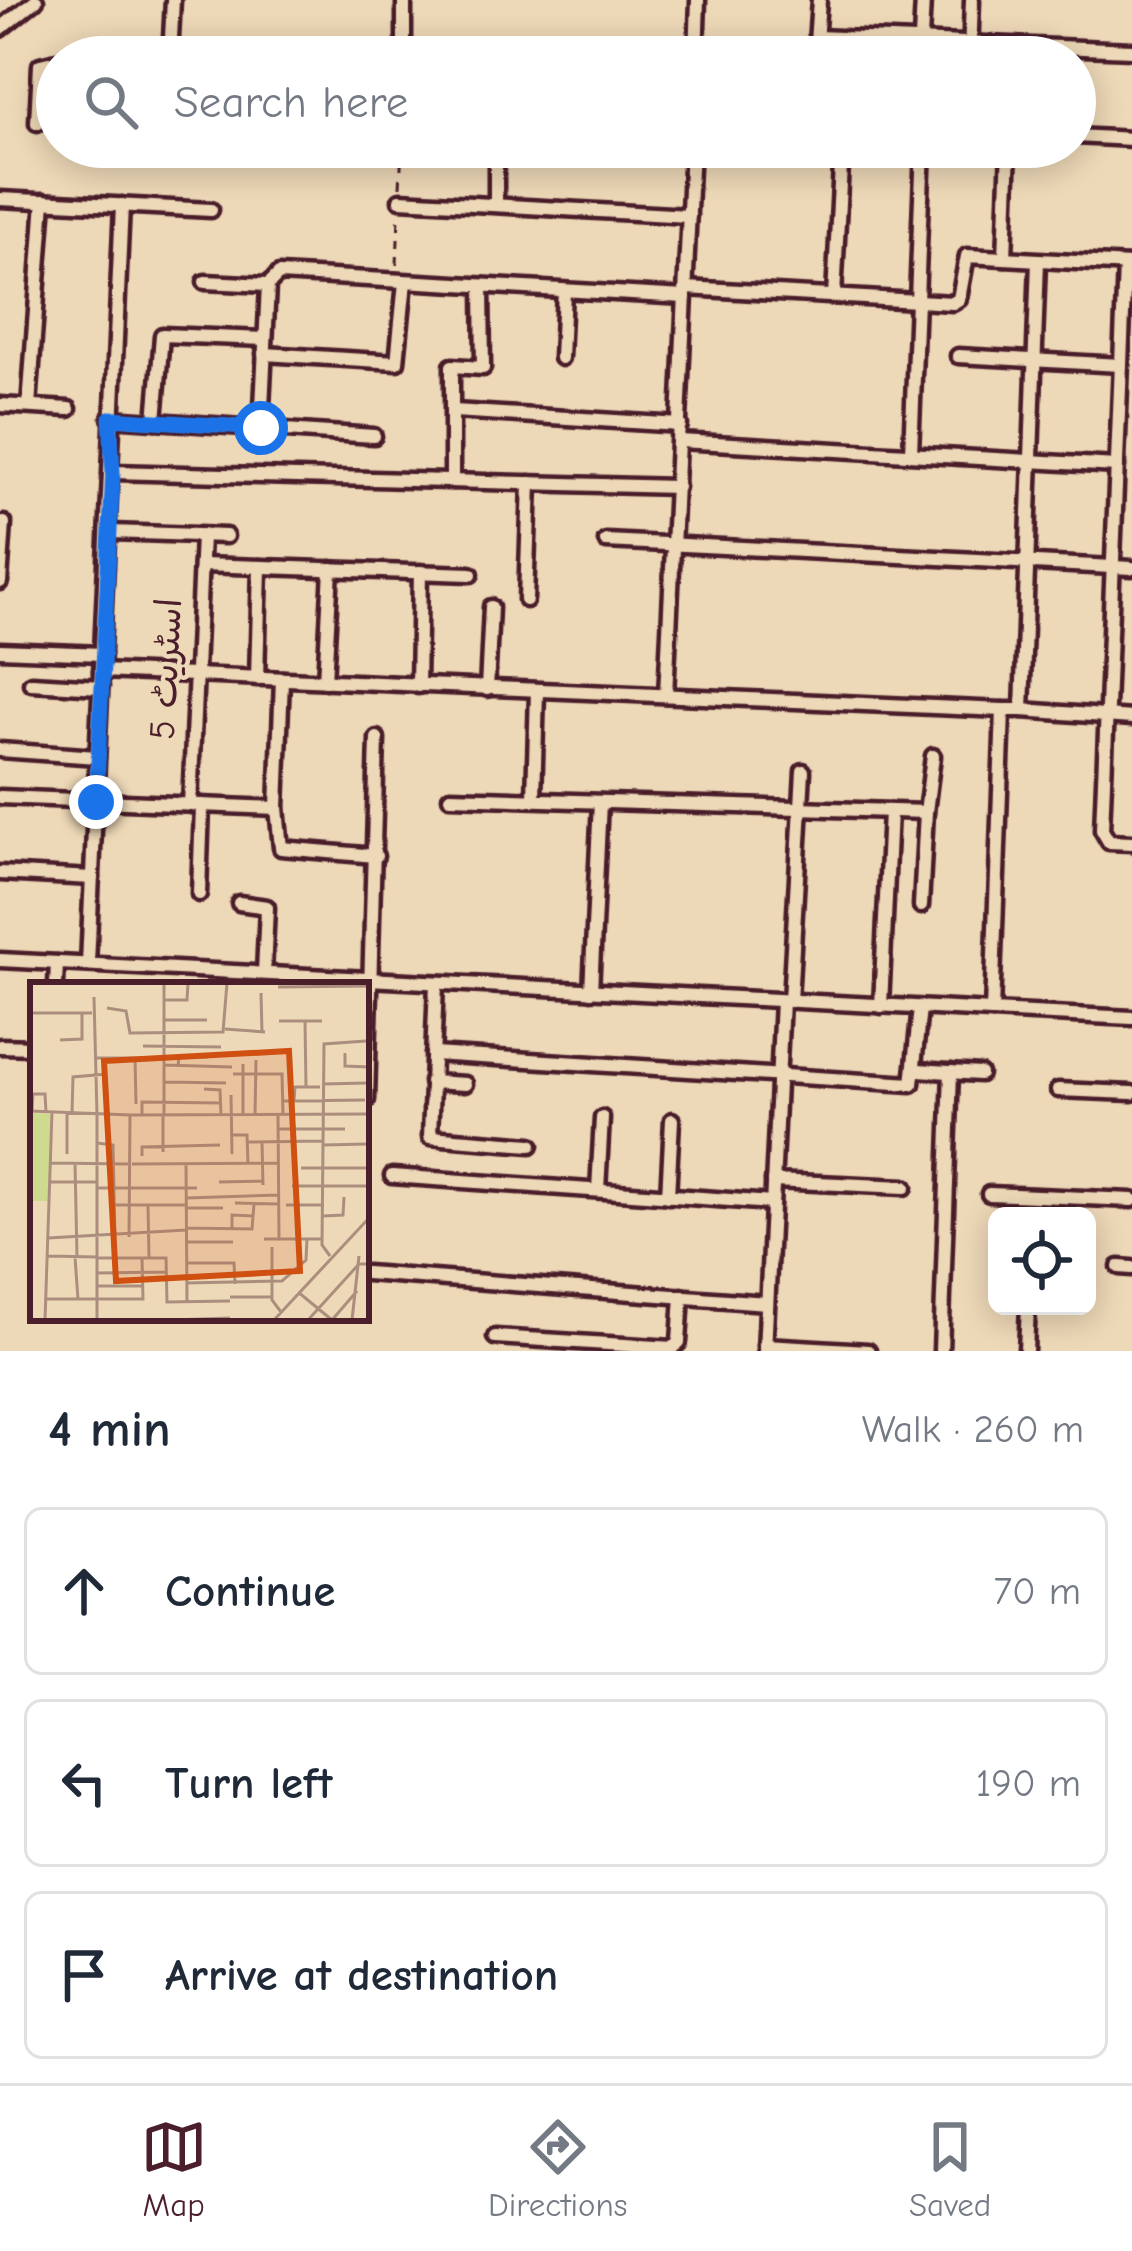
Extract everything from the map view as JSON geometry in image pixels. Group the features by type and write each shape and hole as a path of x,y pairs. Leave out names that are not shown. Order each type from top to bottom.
{"street":[{"path":"0,29 36,0"},
{"path":"171,36 173,0"},
{"path":"404,0 404,36"},
{"path":"697,36 698,0"},
{"path":"817,36 819,0"},
{"path":"921,36 923,0"},
{"path":"971,36 972,0"},
{"path":"1096,50 1132,50"},
{"path":"1096,137 1132,140"},
{"path":"496,168 496,204"},
{"path":"666,695 691,168"},
{"path":"834,296 841,168"},
{"path":"911,453 921,168"},
{"path":"1005,258 1008,168"},
{"path":"0,199 212,210"},
{"path":"400,200 689,216"},
{"path":"29,406 44,201"},
{"path":"88,964 111,532 110,418 122,205"},
{"path":"261,428 268,285 280,274 564,291 957,303 962,260 1129,265 1103,838 1132,843"},
{"path":"1022,710 1038,261"},
{"path":"205,282 268,285"},
{"path":"155,421 162,335 397,362 405,282"},
{"path":"452,481 452,366 483,368 482,286"},
{"path":"561,358 564,291"},
{"path":"958,356 1121,364"},
{"path":"0,404 69,409"},
{"path":"454,411 680,425"},
{"path":"110,418 374,436"},
{"path":"679,441 1117,466"},
{"path":"113,472 676,487"},
{"path":"526,600 530,483"},
{"path":"0,582 2,522 24,523"},
{"path":"111,532 226,536"},
{"name":"اسٹریٹ 5","path":"199,894 194,675 202,536"},
{"path":"606,541 1132,568"},
{"path":"201,565 471,574"},
{"path":"257,678 260,567"},
{"path":"326,681 331,569"},
{"path":"418,686 420,572"},
{"path":"487,689 490,607"},
{"path":"0,650 102,654"},
{"path":"101,670 1132,718"},
{"path":"282,679 279,842 286,851 376,856"},
{"path":"31,683 100,687"},
{"path":"534,799 537,691"},
{"path":"992,1011 1003,710"},
{"path":"369,1040 377,738"},
{"path":"0,750 97,757"},
{"path":"921,906 933,756"},
{"path":"803,770 778,1077 765,1348 868,1351"},
{"path":"0,797 277,808"},
{"path":"450,797 926,812"},
{"path":"591,991 600,802"},
{"path":"881,1006 890,811"},
{"path":"0,873 92,878"},
{"path":"239,903 267,908 264,974"},
{"path":"0,960 228,978 264,974 300,981 371,980 1132,1018"},
{"path":"56,982 57,963"},
{"path":"436,983 429,1131 434,1140 531,1145"},
{"path":"433,1054 912,1084 918,1070 920,1008"},
{"path":"0,1046 30,1047"},
{"path":"918,1070 980,1074"},
{"path":"941,1351 951,1072"},
{"path":"431,1082 465,1084"},
{"path":"1058,1090 1132,1094"},
{"path":"598,1190 602,1118"},
{"path":"668,1196 672,1120"},
{"path":"392,1176 772,1203"},
{"path":"773,1181 905,1187"},
{"path":"989,1194 1132,1200"},
{"path":"1032,1207 1033,1196"},
{"path":"369,1273 767,1303"},
{"path":"494,1336 673,1348 679,1342 682,1296"},
{"path":"1026,1351 1028,1315"}],"route":[{"path":"96,802 111,532 110,418 261,428"}]}
